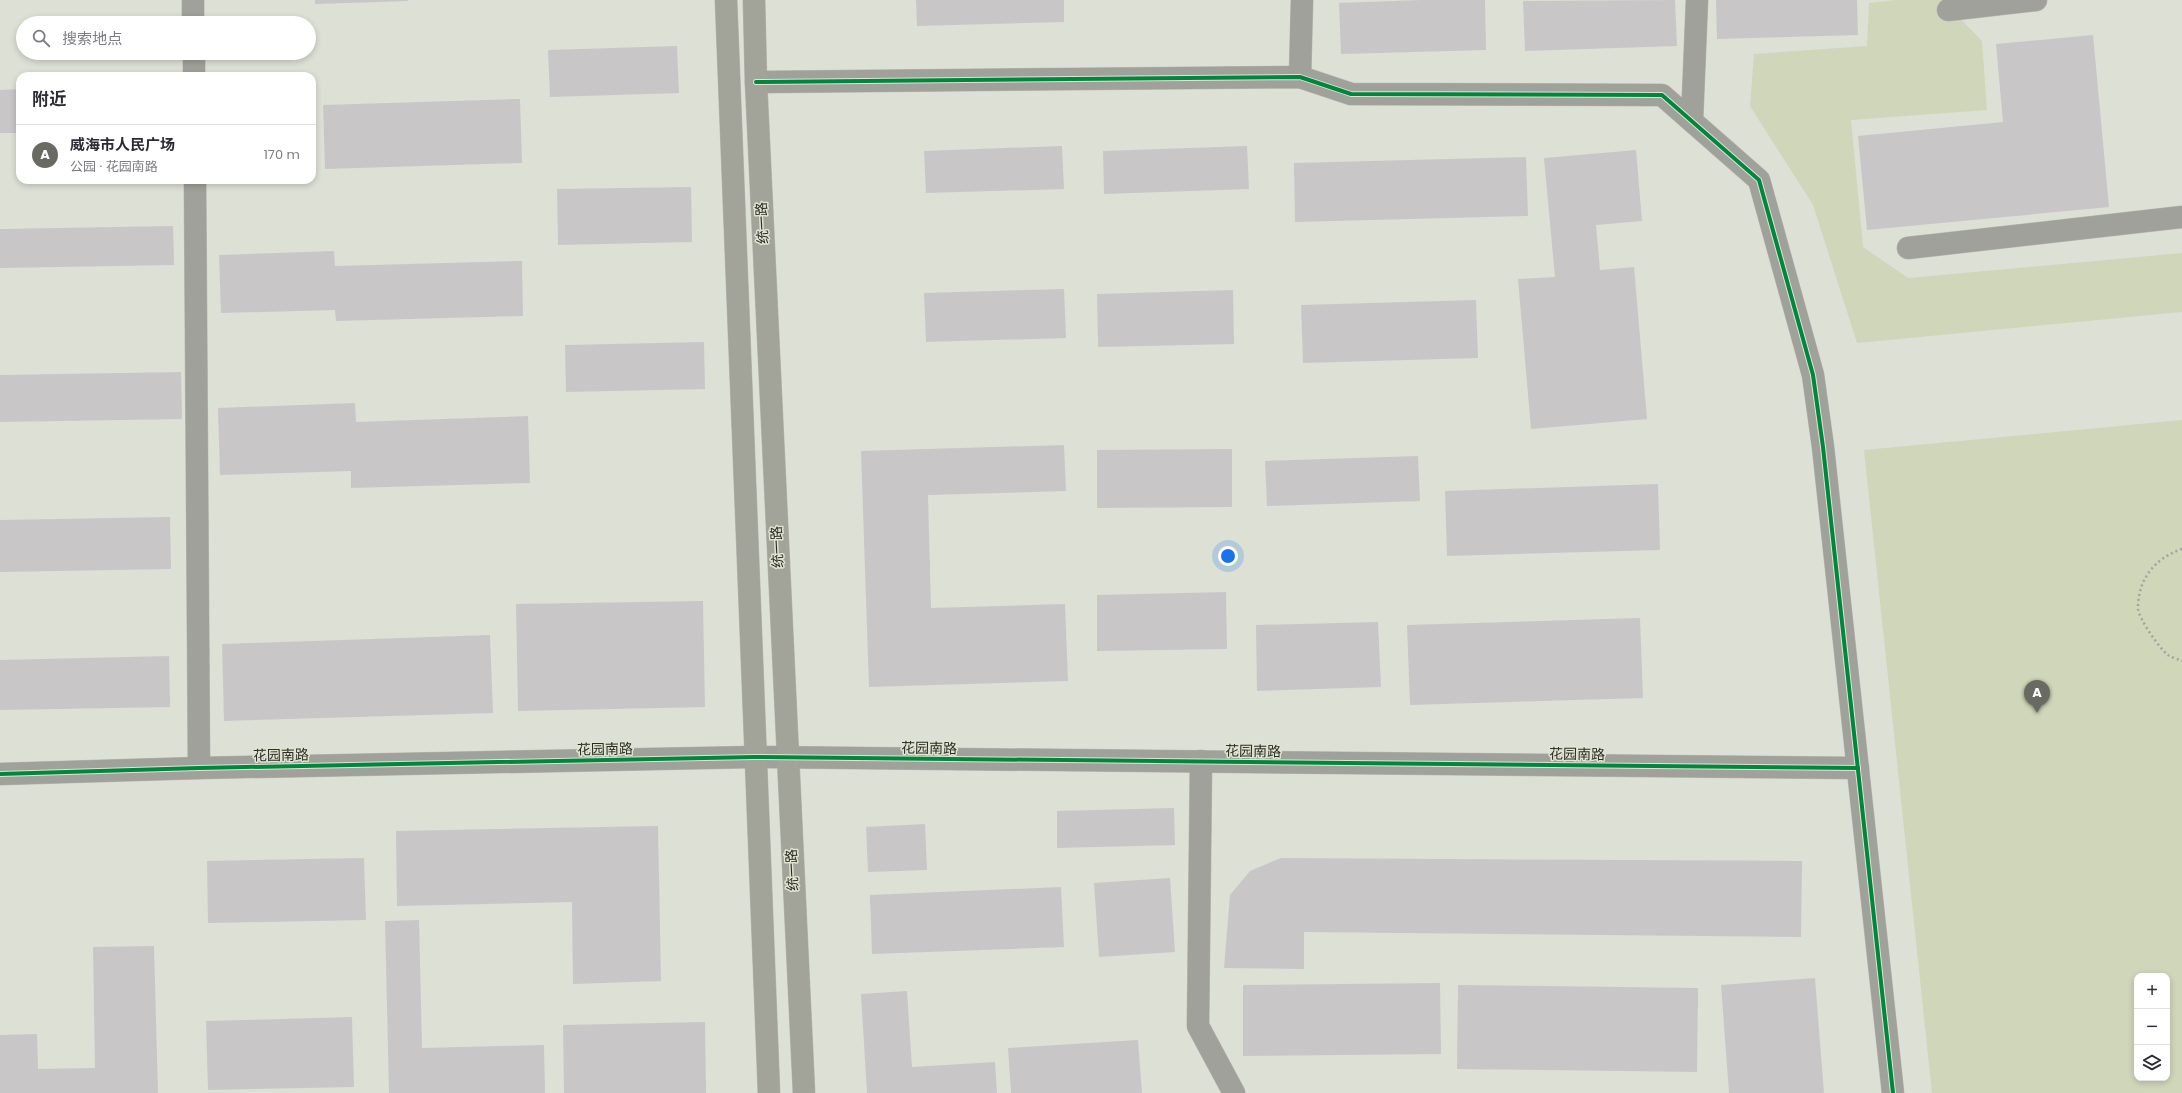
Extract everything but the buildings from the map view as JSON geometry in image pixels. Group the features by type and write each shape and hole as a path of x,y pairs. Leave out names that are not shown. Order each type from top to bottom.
{"main road":[{"name":"统一路","path":"726,0 754,757 769,1093"},
{"name":"统一路","path":"754,0 756,82 804,1093"}],"street":[{"path":"193,0 193,16"},
{"path":"1300,77 1302,0"},
{"path":"1692,121 1697,0"},
{"path":"1948,10 2036,0"},
{"path":"194,60 194,72"},
{"path":"756,82 1300,77 1351,94 1662,95 1759,180 1813,375 1823,448 1893,1093"},
{"path":"195,184 199,768"},
{"path":"1908,248 2182,217"},
{"name":"花园南路","path":"0,774 199,768 754,757 1858,768"},
{"path":"1201,762 1198,1026 1234,1093"}],"path":[{"path":"2182,549 2166,554 2143,580 2138,610 2149,632 2168,655 2182,661"}],"green space":[{"path":"1896,0 1942,0 1982,41 1987,110 1851,120 1863,247 1908,278 2182,253 2182,312 1857,343 1813,205 1750,106 1754,54 1867,46 1869,3"},
{"path":"2182,420 2182,1093 1932,1093 1864,450"}],"cycle path":[{"path":"756,82 1300,77 1351,94 1662,95 1759,180 1813,375 1823,447 1893,1093"},
{"path":"0,774 199,768 754,757 1858,768"}],"place":[{"name":"威海市人民广场","path":"2037,713"}]}
